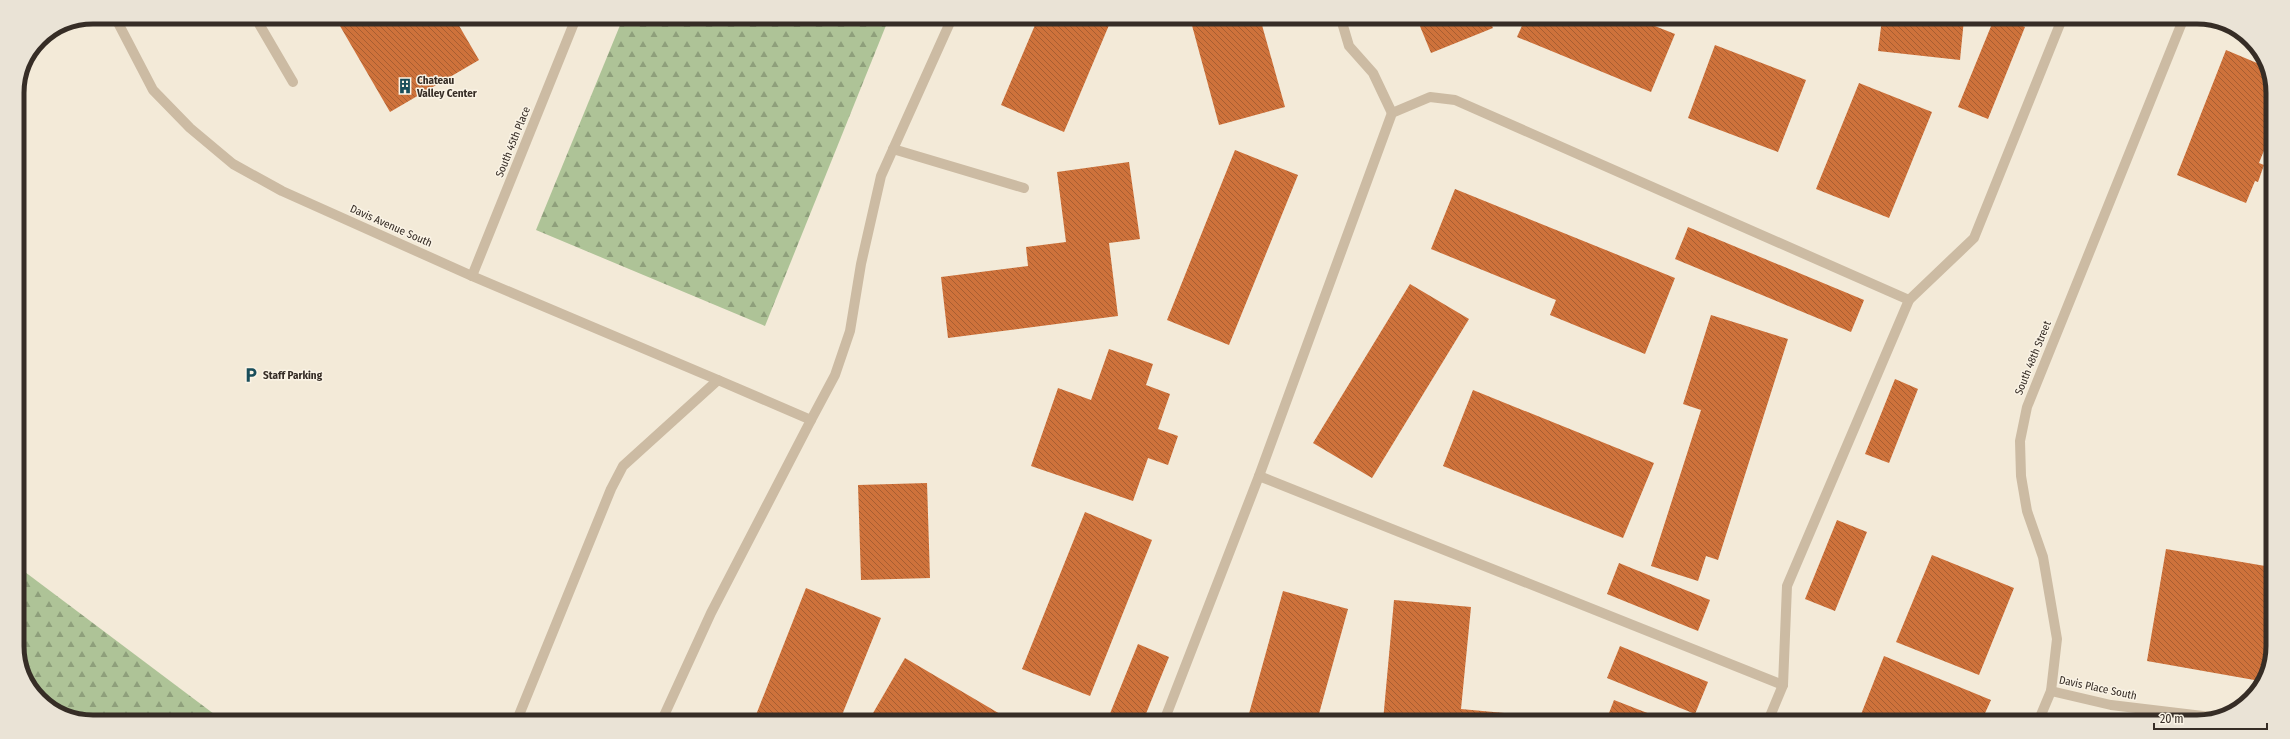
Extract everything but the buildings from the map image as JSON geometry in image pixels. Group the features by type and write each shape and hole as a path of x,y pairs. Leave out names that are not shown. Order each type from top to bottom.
{"street":[{"name":"Davis Avenue South","path":"119,24 154,90 190,128 234,164 282,191 472,276 811,420"},
{"path":"259,24 293,82"},
{"name":"South 45th Place","path":"472,276 574,24"},
{"path":"664,715 711,613 835,375 850,331 861,264 881,176 949,24"},
{"path":"1166,715 1259,476 1392,113 1373,73 1349,46 1342,24"},
{"path":"1771,715 1783,685 1787,586 1909,300 1974,238 2060,24"},
{"name":"South 48th Street","path":"2041,715 2050,691 2057,639 2043,557 2027,511 2021,476 2020,441 2027,407 2181,24"},
{"path":"1392,113 1430,97 1455,100 1909,300"},
{"path":"893,149 1024,188"},
{"path":"519,715 612,489 623,466 718,380"},
{"path":"1259,476 1783,685"},
{"name":"Davis Place South","path":"2050,691 2110,705 2194,715"}],"green space":[{"path":"621,24 887,24 765,326 536,230"},
{"path":"24,571 215,715 93,715 75,713 63,708 44,695 31,676 25,659"}],"place":[{"name":"Chateau Valley Center","path":"405,86"},
{"name":"Staff Parking","path":"251,375"}]}
